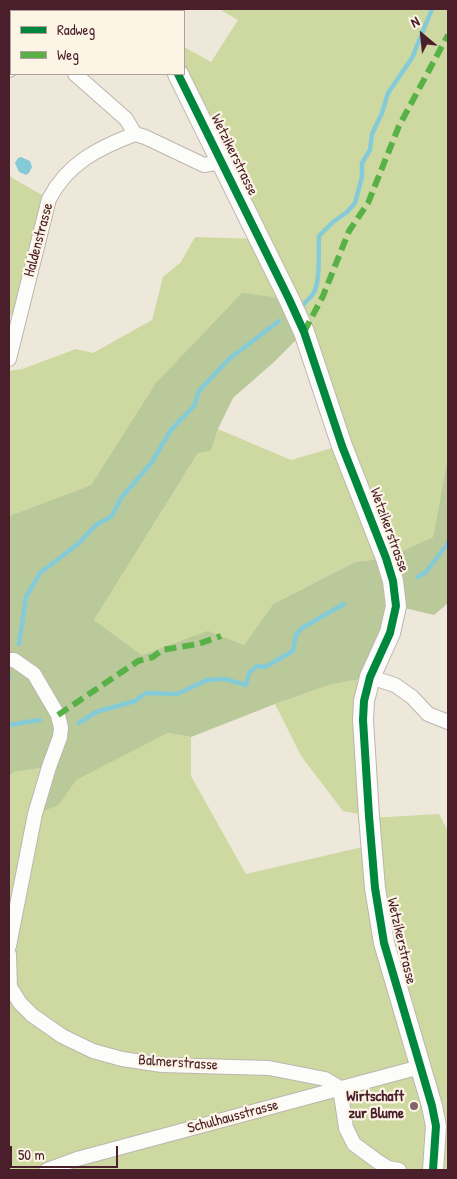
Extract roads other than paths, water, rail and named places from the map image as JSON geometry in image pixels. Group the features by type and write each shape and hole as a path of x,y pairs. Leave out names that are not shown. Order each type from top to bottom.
{"street":[{"path":"76,75 126,118 134,134 145,137 204,164 222,162"},
{"name":"Wetzikerstrasse","path":"178,75 304,332 342,446 386,558 393,581 396,606 390,633 370,677 364,701 363,720 375,888 384,943 432,1106 441,1146 433,1170"},
{"name":"Haldenstrasse","path":"9,359 49,198 57,184 68,171 82,160 113,142 134,134"},
{"path":"9,660 14,660 34,674 58,716 61,728 60,737 35,814 9,946"},
{"path":"370,677 395,685 412,697 428,714 448,722"},
{"name":"Balmerstrasse","path":"9,954 9,987 20,1003 32,1015 62,1036 94,1050 122,1059 162,1065 269,1068 325,1079 340,1088"},
{"name":"Schulhausstrasse","path":"47,1170 78,1159 420,1067"},
{"path":"340,1088 346,1128 354,1144 388,1168 399,1170"}],"water":[{"path":"21,157 30,161 32,167 26,175 19,172 15,163"}],"waterway":[{"path":"302,306 316,289 319,266 319,236 355,203 362,177 362,163 370,150 372,134 382,113 388,93 412,58 432,9"},
{"path":"19,644 26,597 40,573 78,544 96,525 112,516 121,498 152,462 171,430 194,406 199,391 229,359 279,321"},
{"path":"418,577 426,572 448,543"},
{"path":"79,723 96,712 135,701 146,693 177,694 207,680 225,679 246,685 249,673 257,666 265,667 293,651 296,635 302,628 344,604"},
{"path":"9,725 40,720"}],"place":[{"name":"Wirtschaft zur Blume","path":"414,1106"}]}
